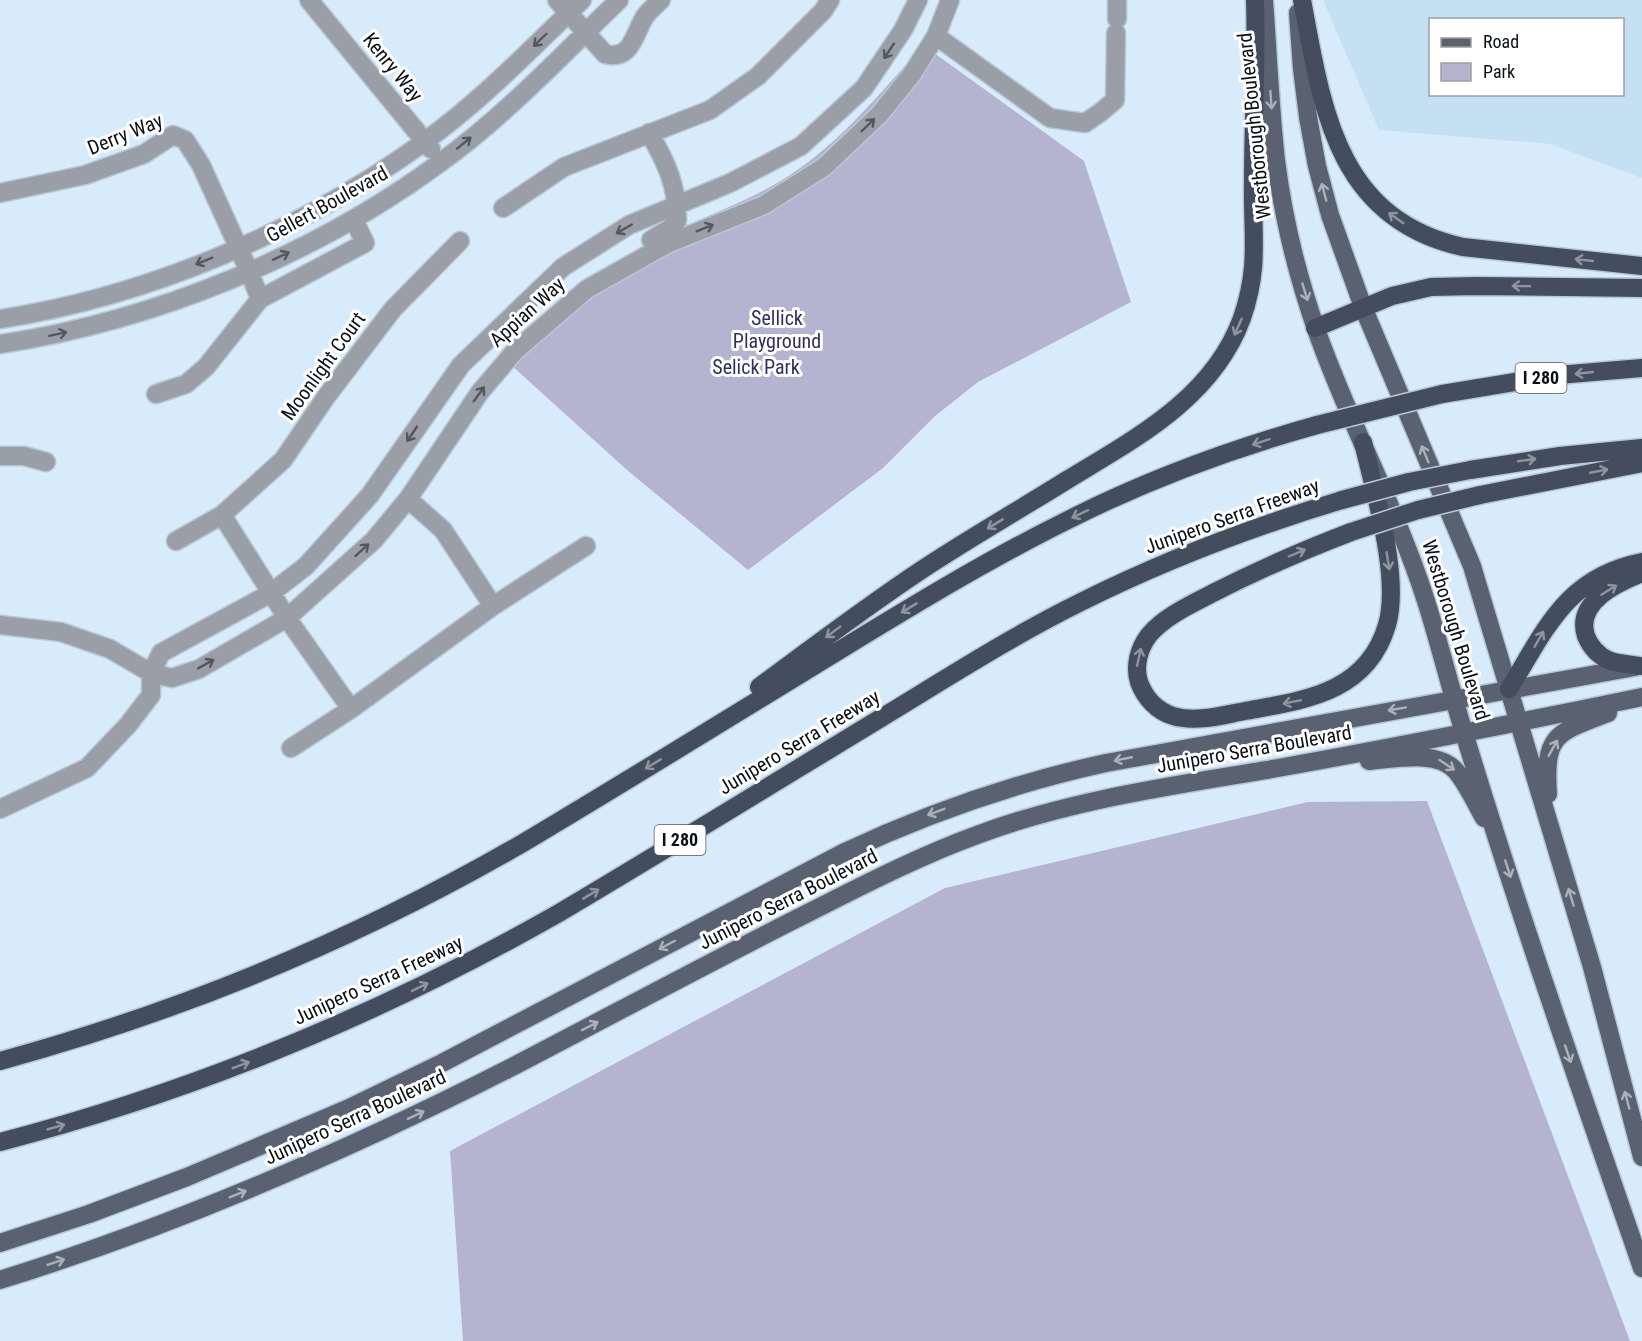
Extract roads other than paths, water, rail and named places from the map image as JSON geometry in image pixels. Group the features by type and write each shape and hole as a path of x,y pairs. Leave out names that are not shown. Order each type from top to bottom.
{"highway":[{"path":"674,751 884,595 939,558 1150,428 1193,394 1216,367 1241,320 1254,267 1256,0"},
{"path":"1299,0 1320,92 1333,134 1360,183 1387,211 1417,231 1440,241 1463,247 1642,266"},
{"path":"1315,328 1405,292 1431,287 1476,285 1642,288"},
{"name":"I 280","path":"0,1061 165,1009 283,963 347,934 492,860 945,587 1038,534 1102,503 1179,471 1257,443 1317,425 1442,394 1558,375 1642,368"},
{"path":"1363,442 1387,549 1392,589 1388,625 1379,646 1365,666 1348,681 1322,694 1295,702 1204,718 1181,718 1167,713 1151,702 1139,681 1137,664 1145,640 1156,628 1180,611 1246,576 1351,532 1418,510 1480,495 1642,463"},
{"name":"Junipero Serra Freeway","path":"0,1142 105,1113 206,1078 305,1040 392,1001 476,959 559,913 966,666 1048,619 1176,558 1275,520 1409,482 1560,456 1642,448"},
{"path":"1509,689 1561,606 1590,581 1609,571 1642,562"},
{"path":"1641,666 1608,660 1597,653 1589,644 1585,633 1585,619 1590,607 1599,596 1642,573"}],"main road":[{"name":"Westborough Boulevard","path":"1264,0 1277,163 1287,224 1315,328 1330,368 1410,552 1427,602 1464,733 1555,1015 1642,1268"},
{"name":"Westborough Boulevard","path":"1299,0 1302,69 1308,117 1317,166 1330,215 1363,307 1472,566 1592,967 1642,1157"},
{"name":"Junipero Serra Boulevard","path":"0,1243 89,1214 187,1178 347,1109 462,1053 843,853 938,811 1037,779 1106,763 1641,666"},
{"name":"Junipero Serra Boulevard","path":"0,1280 170,1221 257,1187 353,1145 511,1067 821,907 946,847 979,834 1046,814 1149,792 1642,698"},
{"path":"1550,826 1546,767 1548,752 1556,740 1568,729 1642,698"},
{"path":"1286,766 1429,757 1442,760 1455,770 1500,844"}],"street":[{"name":"Kenry Way","path":"309,0 442,162"},
{"name":"Gellert Boulevard","path":"0,319 66,306 173,274 239,248 333,202 425,142 471,105 562,7 582,0"},
{"name":"Gellert Boulevard","path":"0,344 72,331 181,298 249,271 354,220 442,162 487,124 619,0"},
{"path":"562,7 605,54 613,56 621,54 634,42 648,12 661,0"},
{"path":"503,208 564,168 710,110 758,76 823,11 830,0"},
{"name":"Appian Way","path":"0,810 87,768 128,725 151,695 151,673 160,653 272,593 306,566 370,495 461,365 510,315 563,267 629,225 758,169 801,146 864,88 903,30 918,0"},
{"name":"Appian Way","path":"151,673 172,678 199,669 287,618 374,540 408,500 480,392 515,351 586,289 667,243 764,205 824,167 879,115 912,74 936,36 950,0"},
{"path":"936,36 1050,118 1085,123 1114,100 1117,0"},
{"path":"597,283 598,270 606,263 669,229 677,221 675,189 661,153 649,133"},
{"name":"Derry Way","path":"0,193 85,175 144,154 174,135 184,140 201,165 239,248"},
{"path":"156,394 186,384 206,367 260,299 365,243 354,220"},
{"name":"Moonlight Court","path":"176,541 222,515 283,460 326,397 393,309 460,242"},
{"path":"239,248 260,299"},
{"path":"0,456 24,456 46,462"},
{"path":"408,500 443,530 492,606"},
{"path":"222,515 287,618 351,709"},
{"path":"291,748 351,709 492,606 586,546"},
{"path":"0,625 61,632 110,649 151,673"}],"park label":[{"name":"Sellick Playground","path":"777,330"},
{"name":"Selick Park","path":"756,367"}]}
